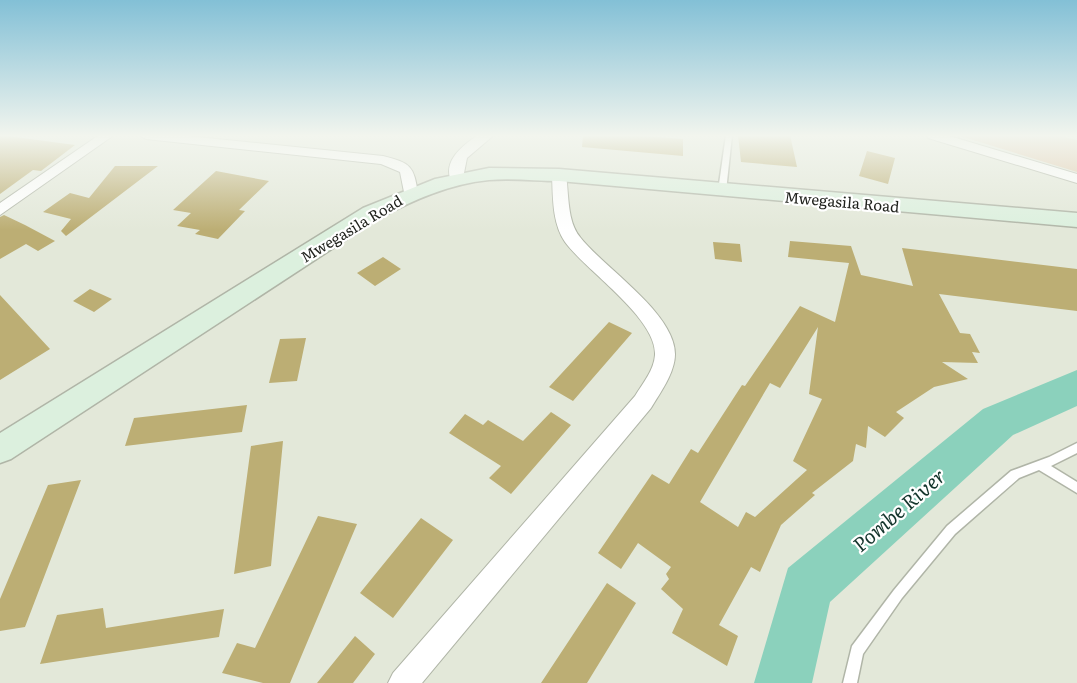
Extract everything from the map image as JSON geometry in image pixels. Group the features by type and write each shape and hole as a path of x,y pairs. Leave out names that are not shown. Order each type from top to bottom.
{"street":[{"path":"0,210 62,167"},
{"path":"403,167 407,171 410,194"},
{"path":"456,167 457,180"},
{"path":"1035,167 1077,180"},
{"name":"Mwegasila Road","path":"0,449 370,213 410,194 457,180 490,174 559,175 722,191 1077,220"},
{"path":"403,683 643,402 660,371 664,342 658,332 638,304 572,240 565,227 559,175"}],"lane":[{"path":"722,191 725,167"},
{"path":"850,683 857,651 898,594 951,530 1015,474 1077,448"},
{"path":"1040,465 1077,488"}],"shaded area":[{"path":"1060,167 1077,167 1077,172"}],"building":[{"path":"0,167 46,167 41,171 33,170 0,194"},
{"path":"114,167 157,167 66,236 61,231 71,219 43,212 70,193 89,198"},
{"path":"862,167 893,167 888,184 859,176"},
{"path":"216,171 269,181 239,210 245,211 218,239 195,234 200,230 177,226 191,213 173,210"},
{"path":"4,215 55,241 38,251 26,244 0,259 0,217"},
{"path":"790,241 851,246 861,275 913,286 902,248 1077,269 1077,311 939,294 960,333 970,334 980,353 972,352 978,363 942,362 968,379 934,387 896,412 904,418 885,437 868,426 866,448 856,444 853,461 812,493 815,495 781,525 760,572 751,567 719,625 738,636 727,666 672,633 683,609 661,589 669,579 666,574 671,567 638,543 621,569 598,553 652,474 669,484 691,449 698,453 742,385 745,386 800,306 835,322 849,263 788,257","holes":["818,327 809,394 822,399 793,461 807,470 755,517 746,512 738,527 700,502 770,383 780,388"]},
{"path":"713,242 740,244 742,262 715,259"},
{"path":"383,257 401,269 375,286 357,273"},
{"path":"90,289 112,299 94,312 73,301"},
{"path":"0,295 50,349 0,380"},
{"path":"609,322 632,333 573,401 549,387"},
{"path":"306,338 297,381 269,383 280,339"},
{"path":"247,405 242,432 125,446 134,418"},
{"path":"551,412 571,425 511,494 489,478 501,466 449,433 465,414 483,425 488,420 523,441"},
{"path":"283,441 271,566 234,574 251,446"},
{"path":"81,480 25,627 0,631 0,599 48,485"},
{"path":"318,516 357,524 290,683 263,683 222,673 237,643 255,648"},
{"path":"421,518 453,540 393,618 360,593"},
{"path":"607,583 636,603 587,683 541,683"},
{"path":"103,608 106,628 224,609 219,637 40,664 57,615"},
{"path":"355,636 375,654 353,683 317,683"}],"waterway":[{"name":"Pombe River","path":"783,683 807,587 998,422 1077,387"}]}
